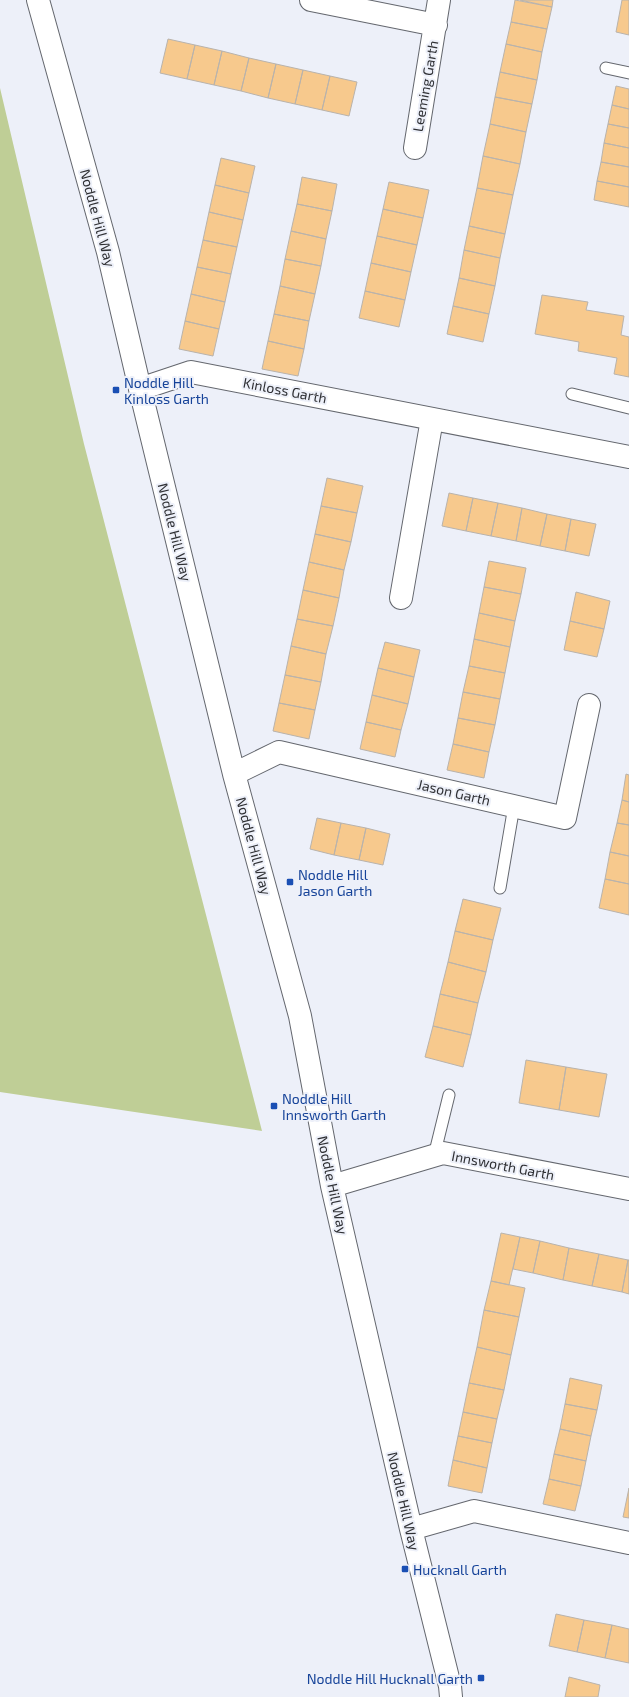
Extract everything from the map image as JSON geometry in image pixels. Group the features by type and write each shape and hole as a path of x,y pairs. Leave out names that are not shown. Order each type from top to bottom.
{"street":[{"name":"Noddle Hill Way","path":"38,0 108,252 234,774 300,1016 332,1186 411,1529 450,1686 451,1697"},
{"name":"Leeming Garth","path":"311,0 436,25"},
{"name":"Leeming Garth","path":"415,148 439,0"},
{"name":"Kinloss Garth","path":"140,389 191,372 629,457"},
{"path":"401,598 432,418"},
{"name":"Jason Garth","path":"234,774 279,752 565,818 589,705"},
{"name":"Innsworth Garth","path":"332,1186 443,1153 629,1189"},
{"path":"411,1529 474,1511 629,1543"}],"lane":[{"path":"606,68 629,74"},
{"path":"572,394 629,408"},
{"path":"500,888 514,806"},
{"path":"434,1156 449,1095"}],"green space":[{"path":"0,88 84,444 262,1131 0,1092"}],"building":[{"path":"515,0 552,7 547,29 511,22"},
{"path":"520,0 553,0 552,7"},
{"path":"622,0 629,0 629,35 616,32"},
{"path":"511,22 547,29 542,52 506,44"},
{"path":"168,39 195,45 187,79 160,73"},
{"path":"506,44 542,52 537,80 500,72"},
{"path":"195,45 222,51 214,85 187,79"},
{"path":"222,51 249,58 241,91 214,85"},
{"path":"249,58 276,64 268,98 241,91"},
{"path":"276,64 303,70 295,104 268,98"},
{"path":"303,70 330,76 322,110 295,104"},
{"path":"500,72 537,80 532,104 495,97"},
{"path":"330,76 357,82 349,116 322,110"},
{"path":"616,86 629,89 629,109 612,105"},
{"path":"495,97 532,104 526,132 490,124"},
{"path":"612,105 629,109 629,128 608,124"},
{"path":"490,124 526,132 520,164 483,156"},
{"path":"608,124 629,128 629,148 604,143"},
{"path":"604,143 629,148 629,167 601,162"},
{"path":"483,156 520,164 513,195 477,188"},
{"path":"221,158 255,166 249,193 215,185"},
{"path":"601,162 629,167 629,187 597,181"},
{"path":"302,177 337,184 332,211 297,204"},
{"path":"597,181 629,187 629,207 594,200"},
{"path":"389,182 429,190 423,218 383,209"},
{"path":"215,185 249,193 243,220 209,212"},
{"path":"477,188 513,195 505,234 469,226"},
{"path":"297,204 332,211 326,239 291,231"},
{"path":"383,209 423,218 417,245 377,236"},
{"path":"209,212 243,220 237,247 203,240"},
{"path":"469,226 505,234 500,258 464,250"},
{"path":"291,231 326,239 321,266 285,259"},
{"path":"377,236 417,245 411,272 371,263"},
{"path":"203,240 237,247 231,274 197,267"},
{"path":"464,250 500,258 495,286 459,278"},
{"path":"285,259 321,266 315,294 280,286"},
{"path":"371,263 411,272 405,300 365,291"},
{"path":"197,267 231,274 225,302 191,294"},
{"path":"459,278 495,286 489,314 453,306"},
{"path":"280,286 315,294 309,321 274,314"},
{"path":"365,291 405,300 399,327 359,318"},
{"path":"191,294 225,302 219,329 185,321"},
{"path":"542,295 588,302 586,310 624,316 621,335 629,337 629,377 614,374 617,358 578,351 579,342 535,334"},
{"path":"453,306 489,314 483,342 447,334"},
{"path":"274,314 309,321 304,349 268,341"},
{"path":"185,321 219,329 213,356 179,349"},
{"path":"268,341 304,349 298,376 262,369"},
{"path":"327,478 363,486 357,513 321,506"},
{"path":"449,493 473,498 466,531 442,526"},
{"path":"473,498 498,503 491,536 466,531"},
{"path":"498,503 522,508 516,541 491,536"},
{"path":"321,506 357,513 351,542 315,534"},
{"path":"522,508 547,514 540,546 516,541"},
{"path":"547,514 571,519 565,551 540,546"},
{"path":"571,519 596,524 589,556 565,551"},
{"path":"315,534 351,542 344,570 309,562"},
{"path":"489,561 526,568 521,594 484,587"},
{"path":"309,562 344,570 339,598 303,590"},
{"path":"484,587 521,594 515,621 479,613"},
{"path":"303,590 339,598 333,626 297,619"},
{"path":"576,592 610,601 604,629 570,621"},
{"path":"479,613 515,621 510,647 474,639"},
{"path":"297,619 333,626 326,654 291,646"},
{"path":"570,621 604,629 597,657 564,650"},
{"path":"474,639 510,647 505,673 469,666"},
{"path":"385,642 420,650 414,677 378,668"},
{"path":"291,646 326,654 321,682 285,675"},
{"path":"469,666 505,673 500,699 463,692"},
{"path":"378,668 414,677 408,704 372,695"},
{"path":"285,675 321,682 315,710 279,703"},
{"path":"463,692 500,699 495,725 458,718"},
{"path":"372,695 408,704 401,730 366,722"},
{"path":"279,703 315,710 309,739 273,731"},
{"path":"458,718 495,725 489,752 453,744"},
{"path":"366,722 401,730 395,757 360,749"},
{"path":"453,744 489,752 484,778 447,770"},
{"path":"626,774 629,775 629,802 622,800"},
{"path":"622,800 629,802 629,825 617,823"},
{"path":"317,818 341,823 334,855 310,849"},
{"path":"341,823 366,828 359,860 334,855"},
{"path":"617,823 629,825 629,856 610,852"},
{"path":"366,828 390,834 383,865 359,860"},
{"path":"610,852 629,856 629,884 605,879"},
{"path":"605,879 629,884 629,915 599,908"},
{"path":"463,899 501,908 493,940 455,931"},
{"path":"455,931 493,940 486,972 448,962"},
{"path":"448,962 486,972 478,1003 440,994"},
{"path":"440,994 478,1003 471,1035 433,1026"},
{"path":"433,1026 471,1035 463,1067 425,1057"},
{"path":"526,1060 566,1067 559,1110 519,1103"},
{"path":"566,1067 607,1074 599,1117 559,1110"},
{"path":"501,1233 520,1237 509,1285 491,1281"},
{"path":"520,1237 540,1241 533,1273 513,1269"},
{"path":"540,1241 569,1248 563,1280 533,1273"},
{"path":"569,1248 599,1254 592,1286 563,1280"},
{"path":"599,1254 628,1260 622,1292 592,1286"},
{"path":"629,1260 629,1294 622,1292"},
{"path":"491,1281 525,1288 519,1317 484,1310"},
{"path":"484,1310 519,1317 511,1355 477,1347"},
{"path":"477,1347 511,1355 504,1390 469,1383"},
{"path":"570,1378 602,1385 597,1410 565,1404"},
{"path":"469,1383 504,1390 497,1419 463,1412"},
{"path":"565,1404 597,1410 591,1436 560,1429"},
{"path":"463,1412 497,1419 492,1443 458,1436"},
{"path":"560,1429 591,1436 586,1461 554,1454"},
{"path":"458,1436 492,1443 487,1468 453,1460"},
{"path":"554,1454 586,1461 581,1486 549,1479"},
{"path":"453,1460 487,1468 482,1493 448,1486"},
{"path":"549,1479 581,1486 575,1511 543,1504"},
{"path":"629,1488 629,1518 623,1517"},
{"path":"556,1614 584,1620 577,1652 549,1646"},
{"path":"584,1620 612,1625 605,1658 577,1652"},
{"path":"612,1625 629,1629 629,1663 605,1658"},
{"path":"569,1677 600,1685 598,1697 565,1697"}],"place":[{"name":"Noddle Hill Kinloss Garth","path":"116,390"},
{"name":"Noddle Hill Jason Garth","path":"290,882"},
{"name":"Noddle Hill Innsworth Garth","path":"274,1106"},
{"name":"Hucknall Garth","path":"405,1569"},
{"name":"Noddle Hill Hucknall Garth","path":"481,1678"}]}
